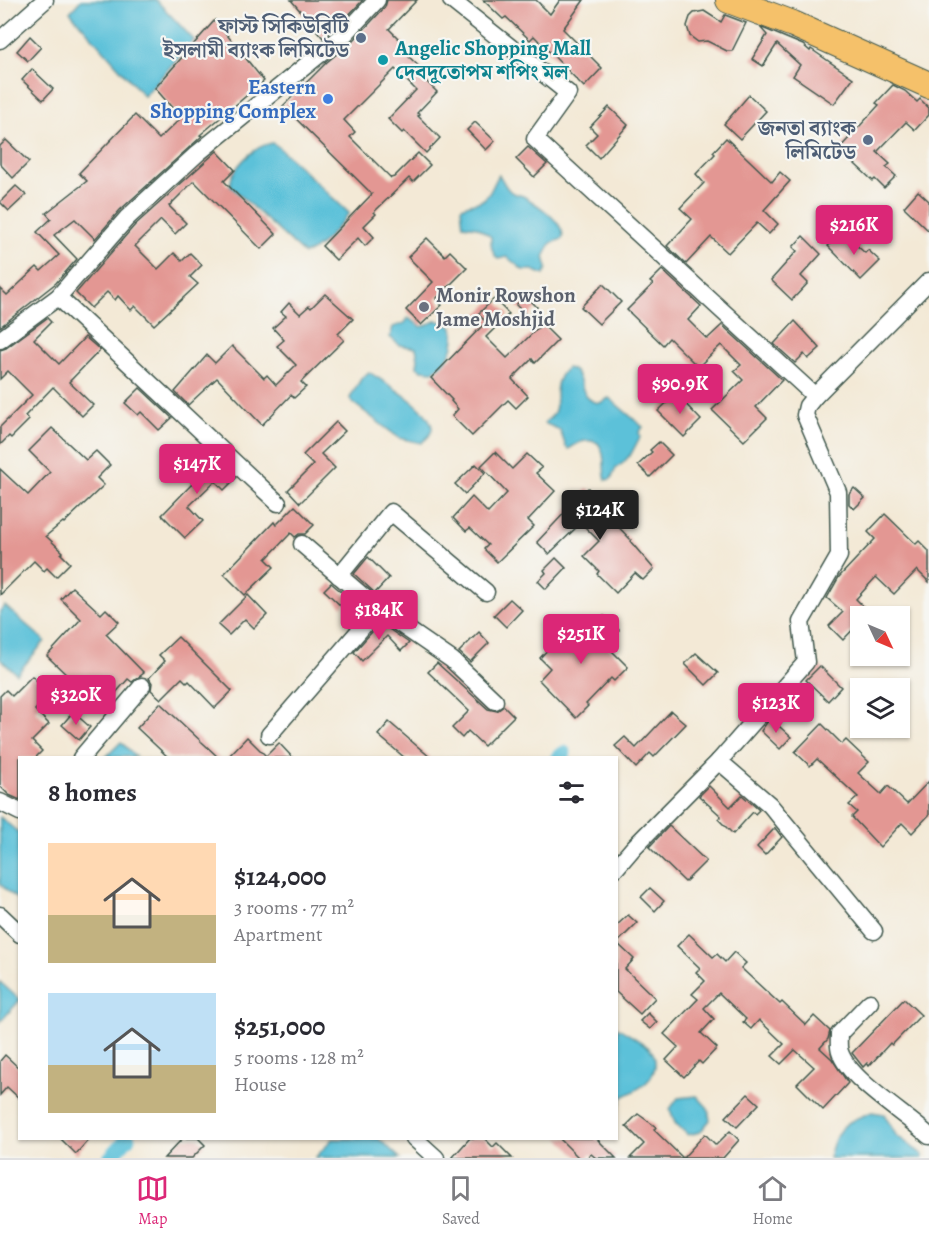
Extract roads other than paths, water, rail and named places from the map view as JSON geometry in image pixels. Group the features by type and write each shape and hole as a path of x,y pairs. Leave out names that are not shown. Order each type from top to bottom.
{"highway":[{"path":"729,0 794,24 929,85"},
{"path":"768,0 929,68"}],"street":[{"path":"0,40 45,0"},
{"path":"0,340 58,297 127,218 198,153 346,33 377,0"},
{"path":"451,0 568,93 535,139 815,396"},
{"path":"618,866 719,761 806,662 801,622 839,556 838,492 805,415 807,406 929,281"},
{"path":"58,297 278,503"},
{"path":"339,576 391,512 486,592"},
{"path":"302,544 378,609 452,660 495,701"},
{"path":"268,735 378,609"},
{"path":"83,756 142,686"},
{"path":"719,761 770,805 874,931"},
{"path":"0,802 18,811"},
{"path":"0,915 18,932"},
{"path":"870,1002 839,1034 839,1050 845,1064 885,1101 913,1120 929,1136"},
{"path":"416,1140 436,1158"}],"water":[{"path":"81,0 156,0 194,40 144,96 70,12"},
{"path":"272,143 349,213 323,243 304,254 230,186 234,172 239,165 258,148"},
{"path":"499,175 510,191 523,196 549,214 563,233 562,239 551,243 544,257 547,268 544,275 533,270 523,270 507,257 498,259 491,246 491,237 477,227 463,225 461,208 484,199 490,193"},
{"path":"408,318 422,327 437,320 452,327 454,340 451,352 444,363 433,371 417,367 416,348 399,345 390,337 393,327 405,323"},
{"path":"567,368 577,374 584,392 592,401 600,403 609,398 643,427 631,454 616,468 611,479 606,480 602,452 598,443 583,442 569,449 566,447 560,430 544,423 555,411 558,381"},
{"path":"369,372 406,396 424,412 432,430 421,443 399,438 352,402 350,398 361,379"},
{"path":"5,606 45,641 17,674 0,659 0,611"},
{"path":"121,742 135,756 107,756"},
{"path":"0,817 18,832 18,900 0,884"},
{"path":"0,982 18,998 18,1002 0,1022"},
{"path":"618,1028 649,1048 654,1054 655,1061 655,1068 650,1079 640,1088 622,1097 618,1110"},
{"path":"697,1096 708,1108 710,1120 700,1132 688,1135 675,1123 670,1109 678,1098"},
{"path":"872,1112 884,1114 896,1135 923,1155 923,1158 829,1158 835,1139 842,1128 847,1123"},
{"path":"331,1140 380,1140 400,1158 316,1157"}],"waterway":[{"path":"560,756 564,753"},
{"path":"110,1158 126,1140"}],"place":[{"name":"ফাস্ট সিকিউরিটি ইসলামী ব্যাংক লিমিটেড","path":"361,38"},
{"name":"Angelic Shopping Mall দেবদূতোপম শপিং মল","path":"383,60"},
{"name":"Eastern Shopping Complex","path":"328,99"},
{"name":"জনতা ব্যাংক লিমিটেড","path":"868,140"},
{"name":"Monir Rowshon Jame Moshjid","path":"424,307"}]}
